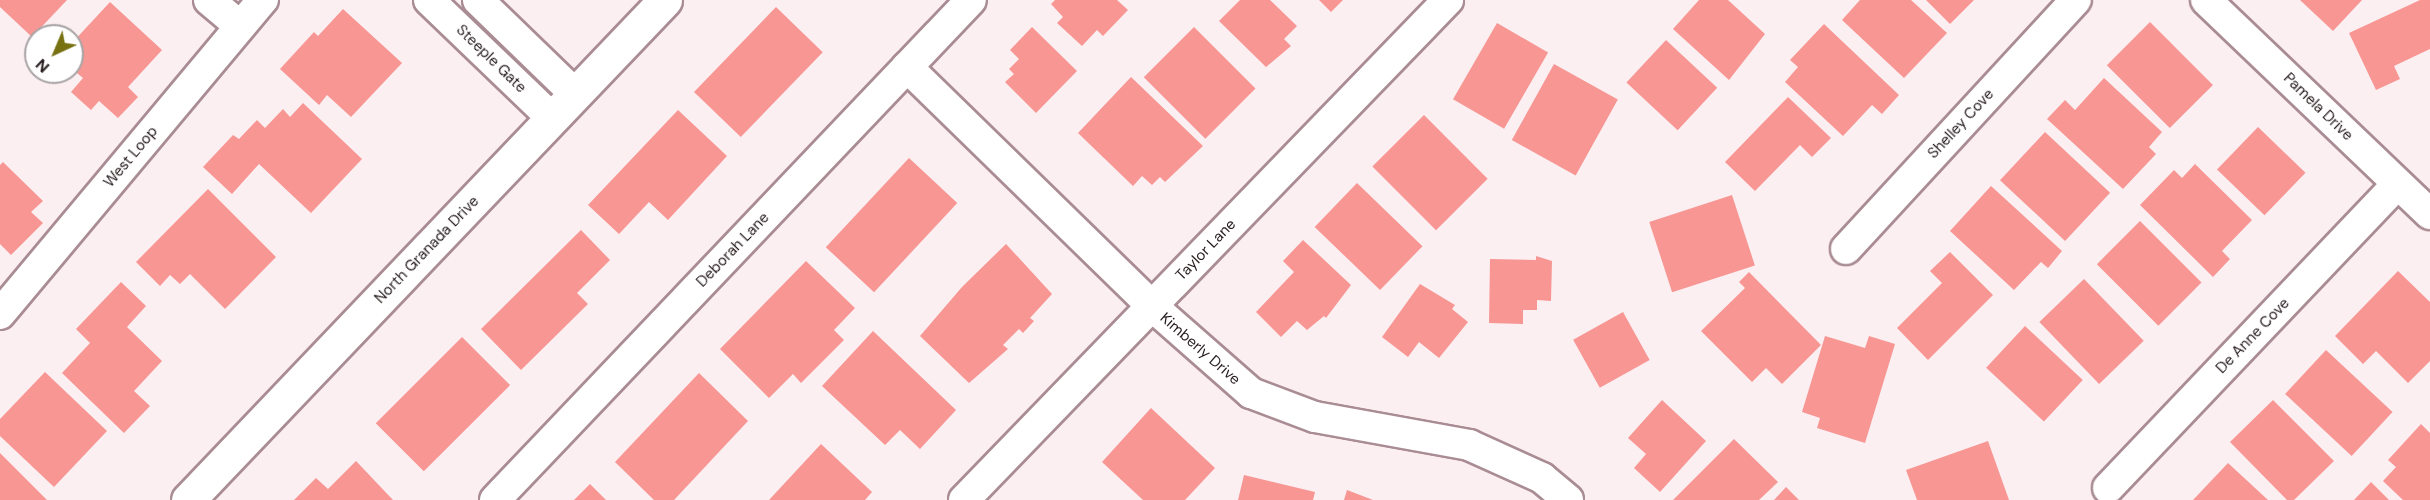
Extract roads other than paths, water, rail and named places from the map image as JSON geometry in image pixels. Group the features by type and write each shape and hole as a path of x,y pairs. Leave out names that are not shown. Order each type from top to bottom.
{"street":[{"path":"209,0 240,26"},
{"name":"West Loop","path":"0,314 263,0"},
{"name":"Steeple Gate","path":"429,0 553,119"},
{"path":"478,0 576,96"},
{"name":"North Granada Drive","path":"188,500 576,96 665,0"},
{"name":"Deborah Lane","path":"495,500 971,0"},
{"name":"Taylor Lane","path":"964,500 1448,0"},
{"name":"Shelley Cove","path":"1846,249 2076,0"},
{"name":"Pamela Drive","path":"2206,0 2430,214"},
{"name":"Kimberly Drive","path":"907,67 1152,306 1251,393 1315,417 1469,445 1542,478 1568,500"},
{"name":"De Anne Cove","path":"2108,488 2398,184"}]}
